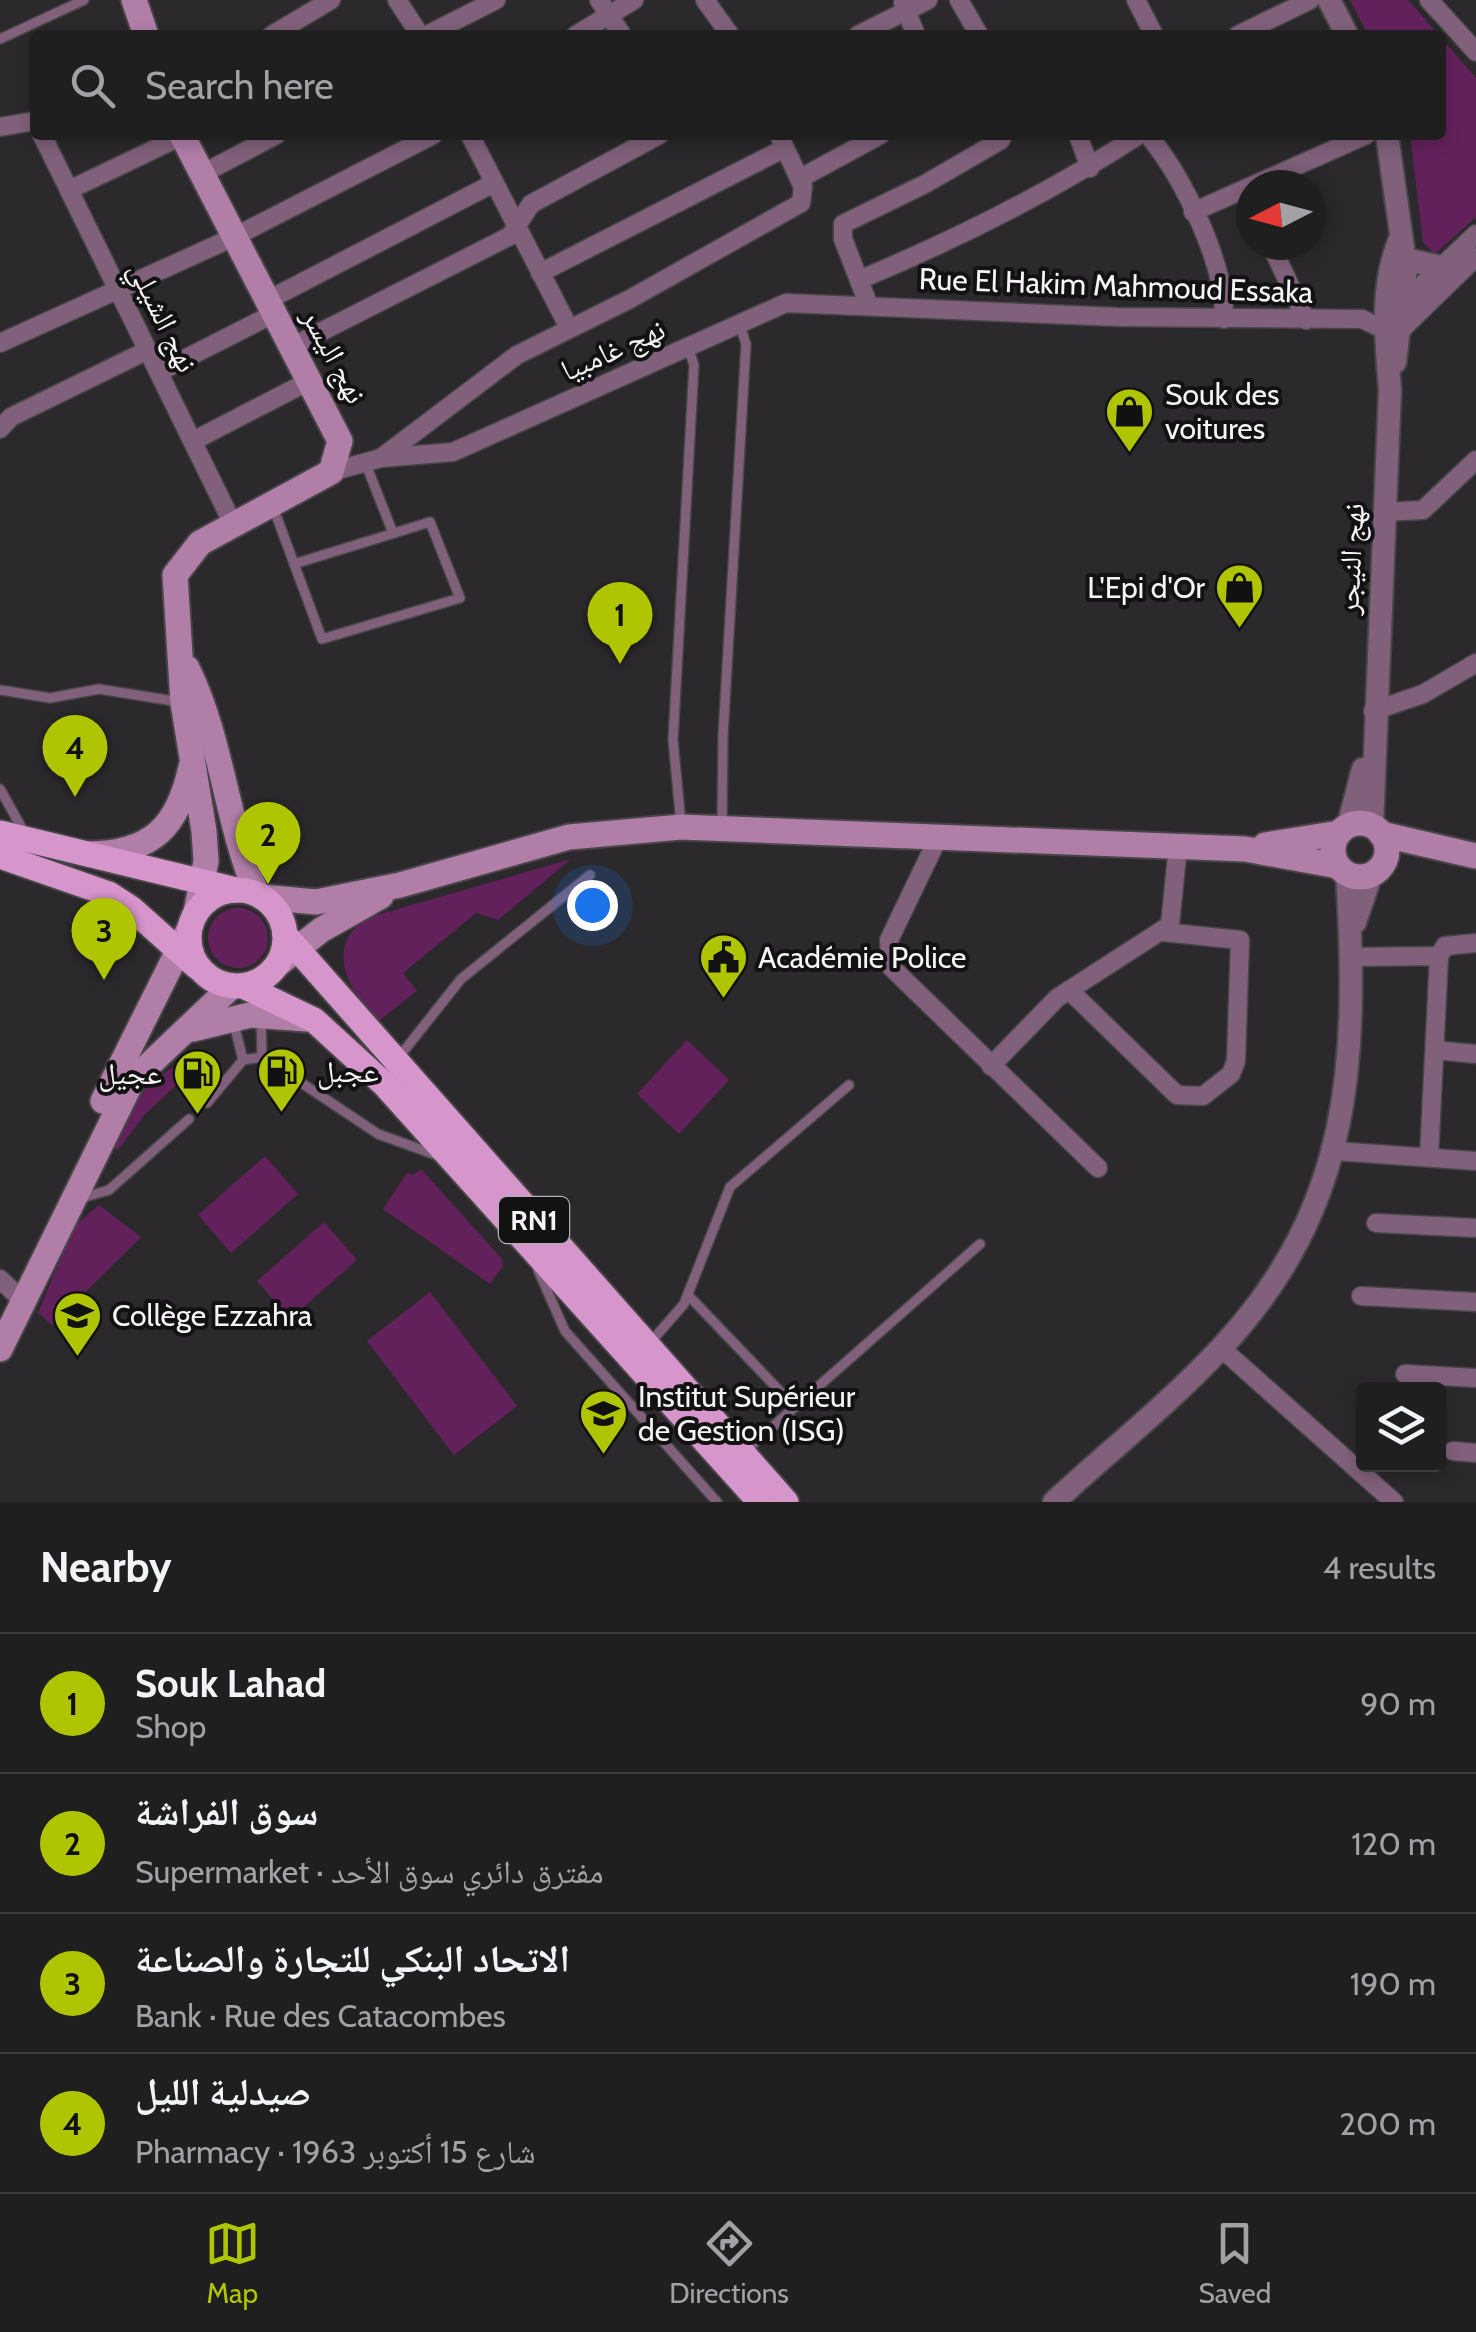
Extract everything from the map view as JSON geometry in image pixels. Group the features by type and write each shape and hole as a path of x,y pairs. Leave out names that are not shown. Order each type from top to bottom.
{"main road":[{"path":"134,0 144,30"},
{"name":"نهج اليسر","path":"184,140 312,380 340,441 331,472"},
{"path":"252,894 182,659 175,575 188,553 331,472"},
{"path":"0,1317 193,919 204,882 204,831 193,757 193,701"},
{"path":"80,854 131,848 166,828 178,814 193,757"},
{"path":"200,970 190,950 193,919 220,893 316,902 400,885 569,837 681,827 1245,848 1359,871 1476,857"},
{"path":"1359,871 1333,850 1360,830"},
{"path":"1359,871 1386,850 1360,830"},
{"path":"1245,848 1360,830 1476,857"},
{"path":"0,833 252,894"},
{"name":"RN1","path":"0,856 110,894 200,970 276,998 314,1020 384,1084 760,1502"},
{"path":"0,1349 13,1292 74,1201 132,1081 238,986 268,975 286,949 400,885"},
{"name":"RN1","path":"252,894 278,914 286,949 394,1063 786,1502"},
{"path":"188,1030 261,1015 314,1020"}],"street":[{"path":"280,30 329,0"},
{"path":"397,0 419,30"},
{"path":"433,30 496,0"},
{"path":"599,0 619,30"},
{"path":"586,30 634,0"},
{"path":"706,0 727,30"},
{"path":"866,30 904,6 928,0"},
{"path":"959,0 976,30"},
{"path":"1136,0 1151,30"},
{"path":"1248,30 1310,0"},
{"path":"1329,0 1344,30"},
{"path":"1430,0 1476,52"},
{"path":"904,6 914,30"},
{"path":"0,127 30,122"},
{"name":"نهج الشيلي","path":"44,140 234,524"},
{"path":"69,190 174,140"},
{"path":"200,175 266,140"},
{"path":"0,343 234,238 423,140"},
{"path":"472,140 568,326"},
{"path":"293,346 510,236 530,204 651,140"},
{"path":"799,179 871,140"},
{"path":"869,306 843,239 842,224 925,184 1001,140"},
{"path":"1080,140 1090,168"},
{"path":"859,280 1090,168 1132,140"},
{"path":"1152,140 1163,153 1192,212 1225,291 1224,319"},
{"path":"1298,170 1356,140"},
{"name":"نهج النيجر","path":"1360,830 1372,722 1390,390 1390,267 1402,250 1388,140"},
{"path":"331,472 373,460 517,355 568,326 630,299 793,208 803,196 782,141 540,273"},
{"path":"159,372 494,183"},
{"path":"1192,212 1236,199"},
{"path":"1393,318 1476,234"},
{"path":"1402,250 1442,267"},
{"path":"1393,318 1476,256"},
{"path":"1278,260 1306,320"},
{"name":"نهج غامبيا","path":"373,460 452,452 786,304 869,306"},
{"name":"Rue El Hakim Mahmoud Essaka","path":"869,306 1224,319 1393,318"},
{"path":"0,430 10,417 148,350"},
{"path":"193,441 312,380"},
{"path":"1383,512 1422,510 1476,460"},
{"path":"1372,722 1476,663"},
{"path":"939,836 888,940 891,967 1098,1168"},
{"path":"990,1066 1070,990 1163,932 1174,916 1178,846"},
{"path":"1054,1502 1221,1348 1286,1264 1313,1213 1335,1150 1346,1102 1351,949 1359,871"},
{"path":"1070,990 1178,1094 1203,1096 1232,1074 1236,1062 1240,940 1163,932"},
{"path":"1430,1158 1439,956 1445,946 1476,943"},
{"path":"1351,949 1439,956"},
{"path":"1435,1050 1476,1054"},
{"path":"1335,1150 1476,1161"},
{"path":"1376,1222 1476,1228"},
{"path":"1361,1296 1476,1302"},
{"path":"1221,1348 1394,1502"},
{"path":"1406,1374 1476,1378"},
{"path":"1453,1452 1476,1453"}],"lane":[{"path":"0,39 84,0"},
{"path":"722,828 723,736 746,344 739,322"},
{"path":"681,827 673,740 694,365 688,346"},
{"path":"373,460 392,533"},
{"path":"272,504 294,564 322,639 460,598 430,522 294,564"},
{"path":"0,690 50,698 99,690 193,701"},
{"path":"0,789 15,822 43,845"},
{"path":"394,1063 461,979 590,875"},
{"path":"261,1015 262,1057"},
{"path":"232,1018 243,1060"},
{"path":"207,1103 243,1060 262,1057 276,1067"},
{"path":"297,1080 378,1134 453,1161"},
{"path":"647,1346 673,1322 688,1295 730,1187 850,1085"},
{"path":"74,1201 108,1190 189,1119"},
{"path":"528,1244 566,1331 716,1502"},
{"path":"743,1453 980,1244"},
{"path":"688,1295 796,1407"}],"shaded area":[{"path":"1350,0 1408,0 1435,30 1365,30"},
{"path":"1446,44 1476,78 1476,217 1435,254 1423,242 1411,140 1446,140"},
{"path":"571,859 498,920 476,913 403,973 417,991 376,1023 350,984 343,956 353,930 367,918"},
{"path":"238,908 259,917 268,938 259,959 238,968 217,959 208,938 217,917"},
{"path":"687,1040 729,1080 679,1134 637,1094"},
{"path":"207,1057 146,1113 118,1150 112,1148 127,1115 147,1088 173,1068"},
{"path":"265,1156 298,1194 231,1253 198,1215"},
{"path":"421,1169 502,1259 503,1266 490,1284 383,1209 407,1173 413,1175"},
{"path":"99,1205 141,1237 52,1325 38,1313 74,1226"},
{"path":"324,1222 357,1260 290,1319 257,1281"},
{"path":"430,1292 517,1406 454,1455 367,1341"}],"place":[{"name":"Souk des voitures","path":"1130,454"},
{"name":"L'Epi d'Or","path":"1240,630"},
{"name":"Souk Lahad","path":"620,664"},
{"name":"صيدلية الليل","path":"75,797"},
{"name":"سوق الفراشة","path":"268,884"},
{"name":"الاتحاد البنكي للتجارة والصناعة","path":"104,980"},
{"name":"Académie Police","path":"723,1000"},
{"name":"عجبل","path":"282,1114"},
{"name":"عجيل","path":"197,1116"},
{"name":"Collège Ezzahra","path":"77,1358"},
{"name":"Institut Supérieur de Gestion (ISG)","path":"603,1456"}]}
